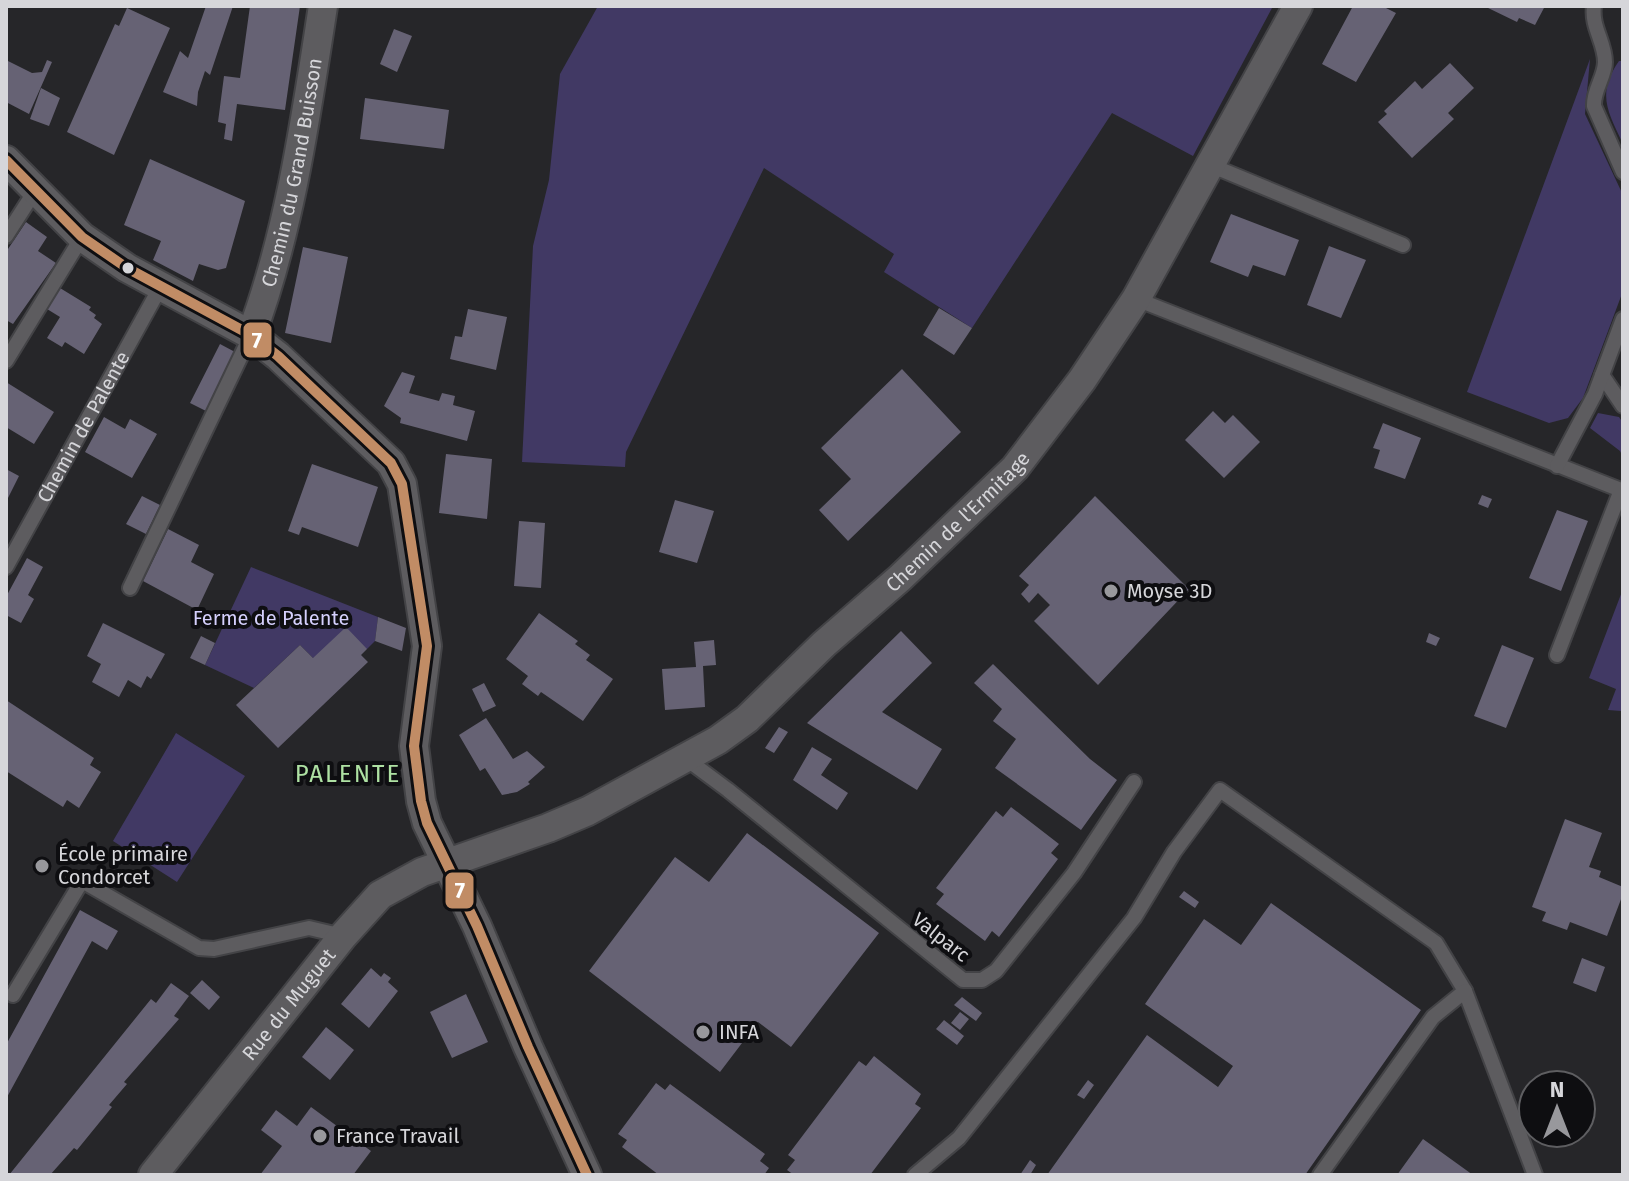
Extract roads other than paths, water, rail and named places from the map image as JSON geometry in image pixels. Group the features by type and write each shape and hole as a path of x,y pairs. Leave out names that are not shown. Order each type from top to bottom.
{"street":[{"name":"Chemin du Grand Buisson","path":"251,335 266,295 281,235 323,6"},
{"name":"Chemin de l'Ermitage","path":"447,862 588,811 718,740 747,719 1015,468 1082,380 1136,299 1298,6"},
{"path":"6,160 82,237 127,268 251,335 278,356 391,463 402,484 427,646 414,746 427,823 587,1175"},
{"name":"Rue du Muguet","path":"153,1175 343,936 380,895 447,862"}],"lane":[{"path":"1594,6 1592,21 1605,63 1594,106 1623,172"},
{"path":"1210,165 1403,245"},
{"path":"6,236 35,191"},
{"path":"6,361 82,237"},
{"name":"Chemin de Palente","path":"6,567 161,286"},
{"path":"1136,299 1622,490 1557,655"},
{"path":"1557,466 1602,375 1623,319"},
{"path":"130,588 251,335"},
{"path":"1602,375 1623,406"},
{"name":"Valparc","path":"685,758 963,980 982,980 996,971 1074,873 1134,782"},
{"path":"915,1175 959,1138 1115,942 1134,918 1174,852 1220,790 1436,943 1465,991 1535,1175"},
{"path":"13,995 82,881 199,948 214,949 309,928 343,936"},
{"path":"1320,1175 1433,1017 1465,991"}],"place":[{"name":"Moyse 3D","path":"1111,591"},
{"name":"École primaire Condorcet","path":"42,866"},
{"name":"INFA","path":"703,1032"},
{"name":"France Travail","path":"320,1136"}],"district":[{"name":"PALENTE","path":"348,774"}],"park label":[{"name":"Ferme de Palente","path":"271,618"}]}
